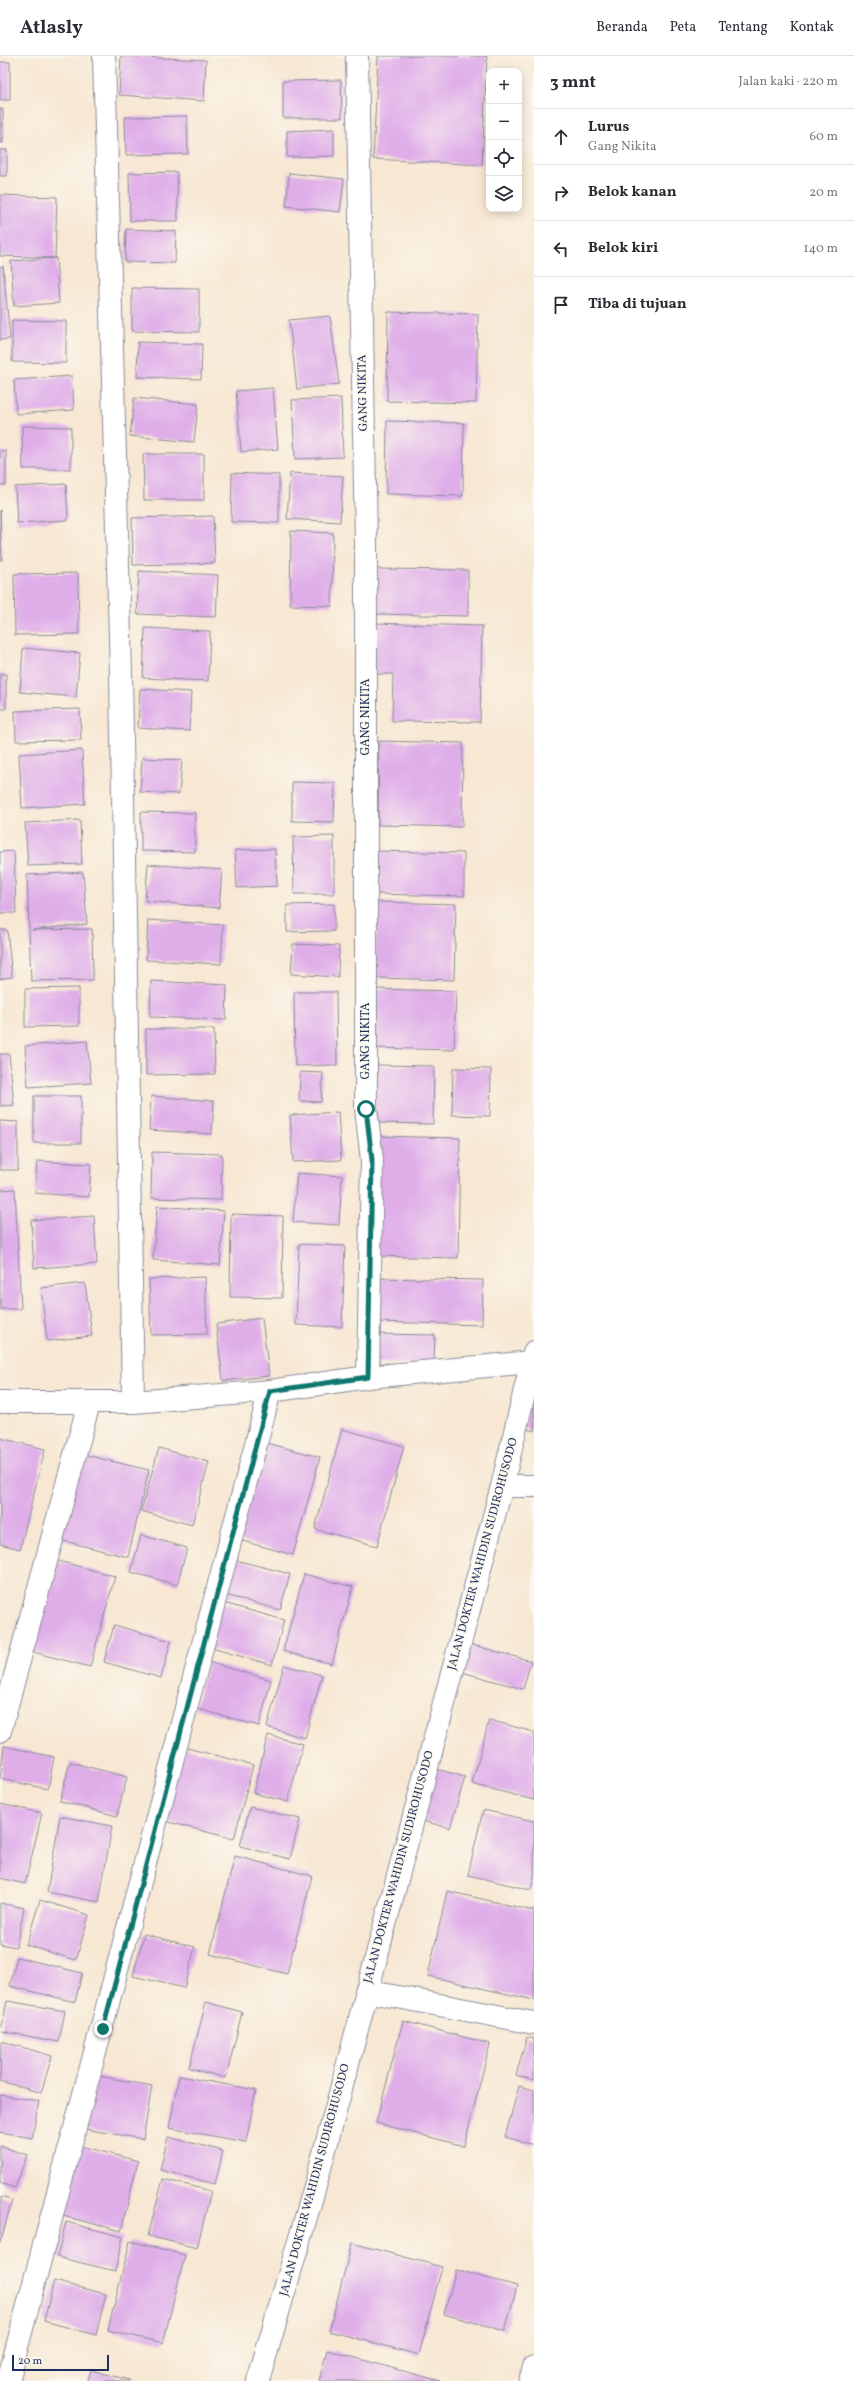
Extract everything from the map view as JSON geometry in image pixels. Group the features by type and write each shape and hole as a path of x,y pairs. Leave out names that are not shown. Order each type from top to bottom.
{"street":[{"path":"104,56 121,683 133,1402"},
{"name":"GANG NIKITA","path":"357,56 366,543 366,1109 372,1160 368,1377"},
{"path":"0,1402 133,1402 270,1391 368,1377 533,1357"},
{"name":"JALAN DOKTER WAHIDIN SUDIROHUSODO","path":"258,2381 316,2183 502,1486 533,1357"},
{"path":"8,2381 270,1391"},
{"path":"0,1731 89,1403"},
{"path":"502,1486 534,1486"},
{"path":"366,1991 534,2023"},
{"path":"530,2381 534,2367"}],"building":[{"path":"121,56 206,60 204,101 119,95"},
{"path":"378,56 487,56 482,165 373,159"},
{"path":"0,62 10,62 10,100 0,100"},
{"path":"341,80 342,118 283,118 283,81"},
{"path":"0,109 3,109 3,143 0,143"},
{"path":"187,116 188,154 126,155 125,117"},
{"path":"334,129 334,156 287,157 287,131"},
{"path":"0,150 7,150 7,176 0,176"},
{"path":"177,172 178,221 130,221 129,173"},
{"path":"289,173 344,179 340,212 286,206"},
{"path":"0,195 57,197 55,258 0,256"},
{"path":"126,229 176,231 175,263 125,262"},
{"path":"56,258 59,303 14,306 11,261"},
{"path":"3,266 10,339 0,340 0,267"},
{"path":"132,288 199,289 199,332 132,331"},
{"path":"388,312 478,314 476,403 387,401"},
{"path":"330,316 339,384 297,389 289,320"},
{"path":"12,320 66,321 66,363 12,362"},
{"path":"138,342 202,344 201,379 137,377"},
{"path":"72,376 74,410 16,414 14,380"},
{"path":"273,388 278,449 241,452 236,391"},
{"path":"134,398 198,404 194,442 130,436"},
{"path":"341,398 343,457 295,459 292,400"},
{"path":"387,421 464,423 463,496 386,494"},
{"path":"22,426 71,427 71,469 23,469"},
{"path":"0,451 6,451 6,485 0,485"},
{"path":"143,454 204,454 204,500 144,500"},
{"path":"232,473 279,475 279,523 231,522"},
{"path":"290,473 343,476 340,522 287,519"},
{"path":"66,484 68,520 17,523 15,487"},
{"path":"0,510 2,560 0,560"},
{"path":"213,516 215,563 133,565 132,518"},
{"path":"291,531 333,533 332,606 290,605"},
{"path":"376,569 468,570 468,616 375,614"},
{"path":"139,571 218,575 216,617 137,614"},
{"path":"78,573 79,634 15,635 14,574"},
{"path":"371,623 482,626 480,722 392,721 393,674 370,674"},
{"path":"145,628 210,631 208,681 143,678"},
{"path":"23,648 80,653 76,697 20,692"},
{"path":"0,674 6,674 6,709 0,709"},
{"path":"140,689 191,692 189,731 138,728"},
{"path":"80,709 81,740 16,741 15,711"},
{"path":"379,741 463,743 462,827 378,825"},
{"path":"82,750 85,804 22,808 19,754"},
{"path":"142,758 182,760 179,794 140,792"},
{"path":"292,782 335,783 334,822 292,821"},
{"path":"141,812 195,813 195,852 141,851"},
{"path":"80,820 82,864 28,866 25,823"},
{"path":"334,836 334,894 294,894 293,837"},
{"path":"275,849 277,886 237,888 235,850"},
{"path":"14,851 16,913 0,913 0,852"},
{"path":"373,851 464,853 464,896 372,894"},
{"path":"148,864 222,870 219,908 145,901"},
{"path":"83,872 87,924 32,930 92,929 93,980 31,981 27,875"},
{"path":"377,902 456,904 454,980 375,978"},
{"path":"334,904 334,931 287,932 287,905"},
{"path":"148,920 223,925 221,964 146,960"},
{"path":"0,930 7,930 12,977 0,979"},
{"path":"293,944 339,946 338,977 291,974"},
{"path":"151,981 227,985 226,1020 150,1017"},
{"path":"79,988 79,1026 25,1027 25,989"},
{"path":"372,989 456,991 454,1050 371,1048"},
{"path":"294,992 336,992 337,1065 295,1066"},
{"path":"146,1029 214,1029 215,1074 146,1075"},
{"path":"87,1041 91,1083 28,1087 25,1046"},
{"path":"0,1054 9,1054 14,1105 0,1106"},
{"path":"376,1065 434,1066 433,1124 375,1123"},
{"path":"453,1068 491,1069 490,1116 452,1115"},
{"path":"300,1072 323,1073 321,1102 299,1101"},
{"path":"34,1096 81,1096 81,1143 34,1143"},
{"path":"151,1096 214,1101 212,1134 149,1130"},
{"path":"338,1112 341,1160 293,1162 290,1115"},
{"path":"0,1121 18,1122 18,1170 0,1170"},
{"path":"375,1136 460,1138 458,1258 373,1256"},
{"path":"152,1152 222,1154 221,1200 151,1198"},
{"path":"37,1161 91,1164 89,1197 35,1193"},
{"path":"297,1173 342,1176 339,1225 293,1222"},
{"path":"15,1189 21,1309 0,1309 0,1190"},
{"path":"157,1206 224,1211 220,1265 153,1260"},
{"path":"231,1214 283,1216 282,1298 230,1297"},
{"path":"94,1216 97,1264 34,1268 31,1220"},
{"path":"299,1244 345,1246 342,1327 296,1325"},
{"path":"205,1277 207,1334 151,1335 149,1279"},
{"path":"376,1278 483,1280 482,1325 376,1322"},
{"path":"85,1283 92,1336 47,1341 41,1288"},
{"path":"262,1318 269,1376 223,1381 216,1324"},
{"path":"372,1334 435,1335 434,1364 371,1363"},
{"path":"534,1373 534,1431 519,1427"},
{"path":"342,1429 404,1446 377,1546 315,1529"},
{"path":"0,1438 45,1449 20,1549 0,1544"},
{"path":"266,1443 320,1457 293,1555 239,1540"},
{"path":"159,1448 209,1462 192,1525 141,1511"},
{"path":"81,1454 149,1470 128,1557 60,1540"},
{"path":"141,1535 187,1548 177,1585 131,1572"},
{"path":"228,1558 290,1574 280,1610 218,1593"},
{"path":"51,1559 115,1576 90,1667 26,1650"},
{"path":"304,1574 353,1587 332,1664 283,1651"},
{"path":"220,1602 284,1620 272,1665 208,1647"},
{"path":"114,1625 171,1641 161,1678 104,1662"},
{"path":"469,1644 531,1661 523,1689 462,1672"},
{"path":"208,1662 271,1680 259,1726 195,1708"},
{"path":"284,1665 322,1675 305,1738 267,1727"},
{"path":"489,1720 534,1732 534,1800 472,1784"},
{"path":"268,1735 303,1744 288,1802 253,1793"},
{"path":"4,1746 54,1757 48,1789 0,1779"},
{"path":"179,1746 253,1765 234,1839 161,1820"},
{"path":"70,1762 127,1777 117,1816 60,1801"},
{"path":"433,1768 465,1777 450,1828 419,1820"},
{"path":"0,1804 42,1813 25,1884 0,1878"},
{"path":"250,1807 300,1819 290,1859 240,1846"},
{"path":"483,1810 534,1821 534,1876 531,1890 468,1875"},
{"path":"60,1816 112,1826 99,1902 47,1892"},
{"path":"235,1856 312,1876 287,1974 210,1954"},
{"path":"447,1891 534,1911 534,2000 428,1976"},
{"path":"40,1900 89,1915 76,1960 26,1945"},
{"path":"0,1903 24,1908 16,1947 0,1944"},
{"path":"144,1934 195,1947 184,1988 133,1976"},
{"path":"17,1957 82,1973 75,2002 10,1986"},
{"path":"7,2001 65,2011 59,2042 1,2031"},
{"path":"206,2002 242,2012 226,2078 189,2068"},
{"path":"403,2021 490,2044 464,2146 376,2123"},
{"path":"527,2037 534,2039 534,2080 516,2075"},
{"path":"1,2041 52,2056 41,2093 0,2081"},
{"path":"94,2075 152,2086 143,2139 85,2129"},
{"path":"179,2076 256,2090 246,2142 169,2128"},
{"path":"519,2086 534,2090 534,2145 505,2137"},
{"path":"0,2095 39,2101 32,2138 0,2132"},
{"path":"168,2137 223,2151 215,2184 160,2170"},
{"path":"73,2144 138,2161 121,2231 56,2214"},
{"path":"0,2146 27,2155 15,2188 0,2183"},
{"path":"163,2179 211,2191 197,2248 148,2236"},
{"path":"0,2197 12,2200 0,2245"},
{"path":"66,2222 123,2237 115,2271 57,2257"},
{"path":"130,2241 185,2255 163,2343 108,2330"},
{"path":"352,2243 442,2267 419,2355 329,2331"},
{"path":"456,2270 517,2286 505,2331 444,2314"},
{"path":"54,2281 106,2294 96,2335 44,2321"},
{"path":"327,2350 440,2381 319,2381"},
{"path":"91,2370 129,2380 129,2381 88,2381"}],"route":[{"path":"103,2029 270,1391 368,1377 372,1160 366,1109"}]}
